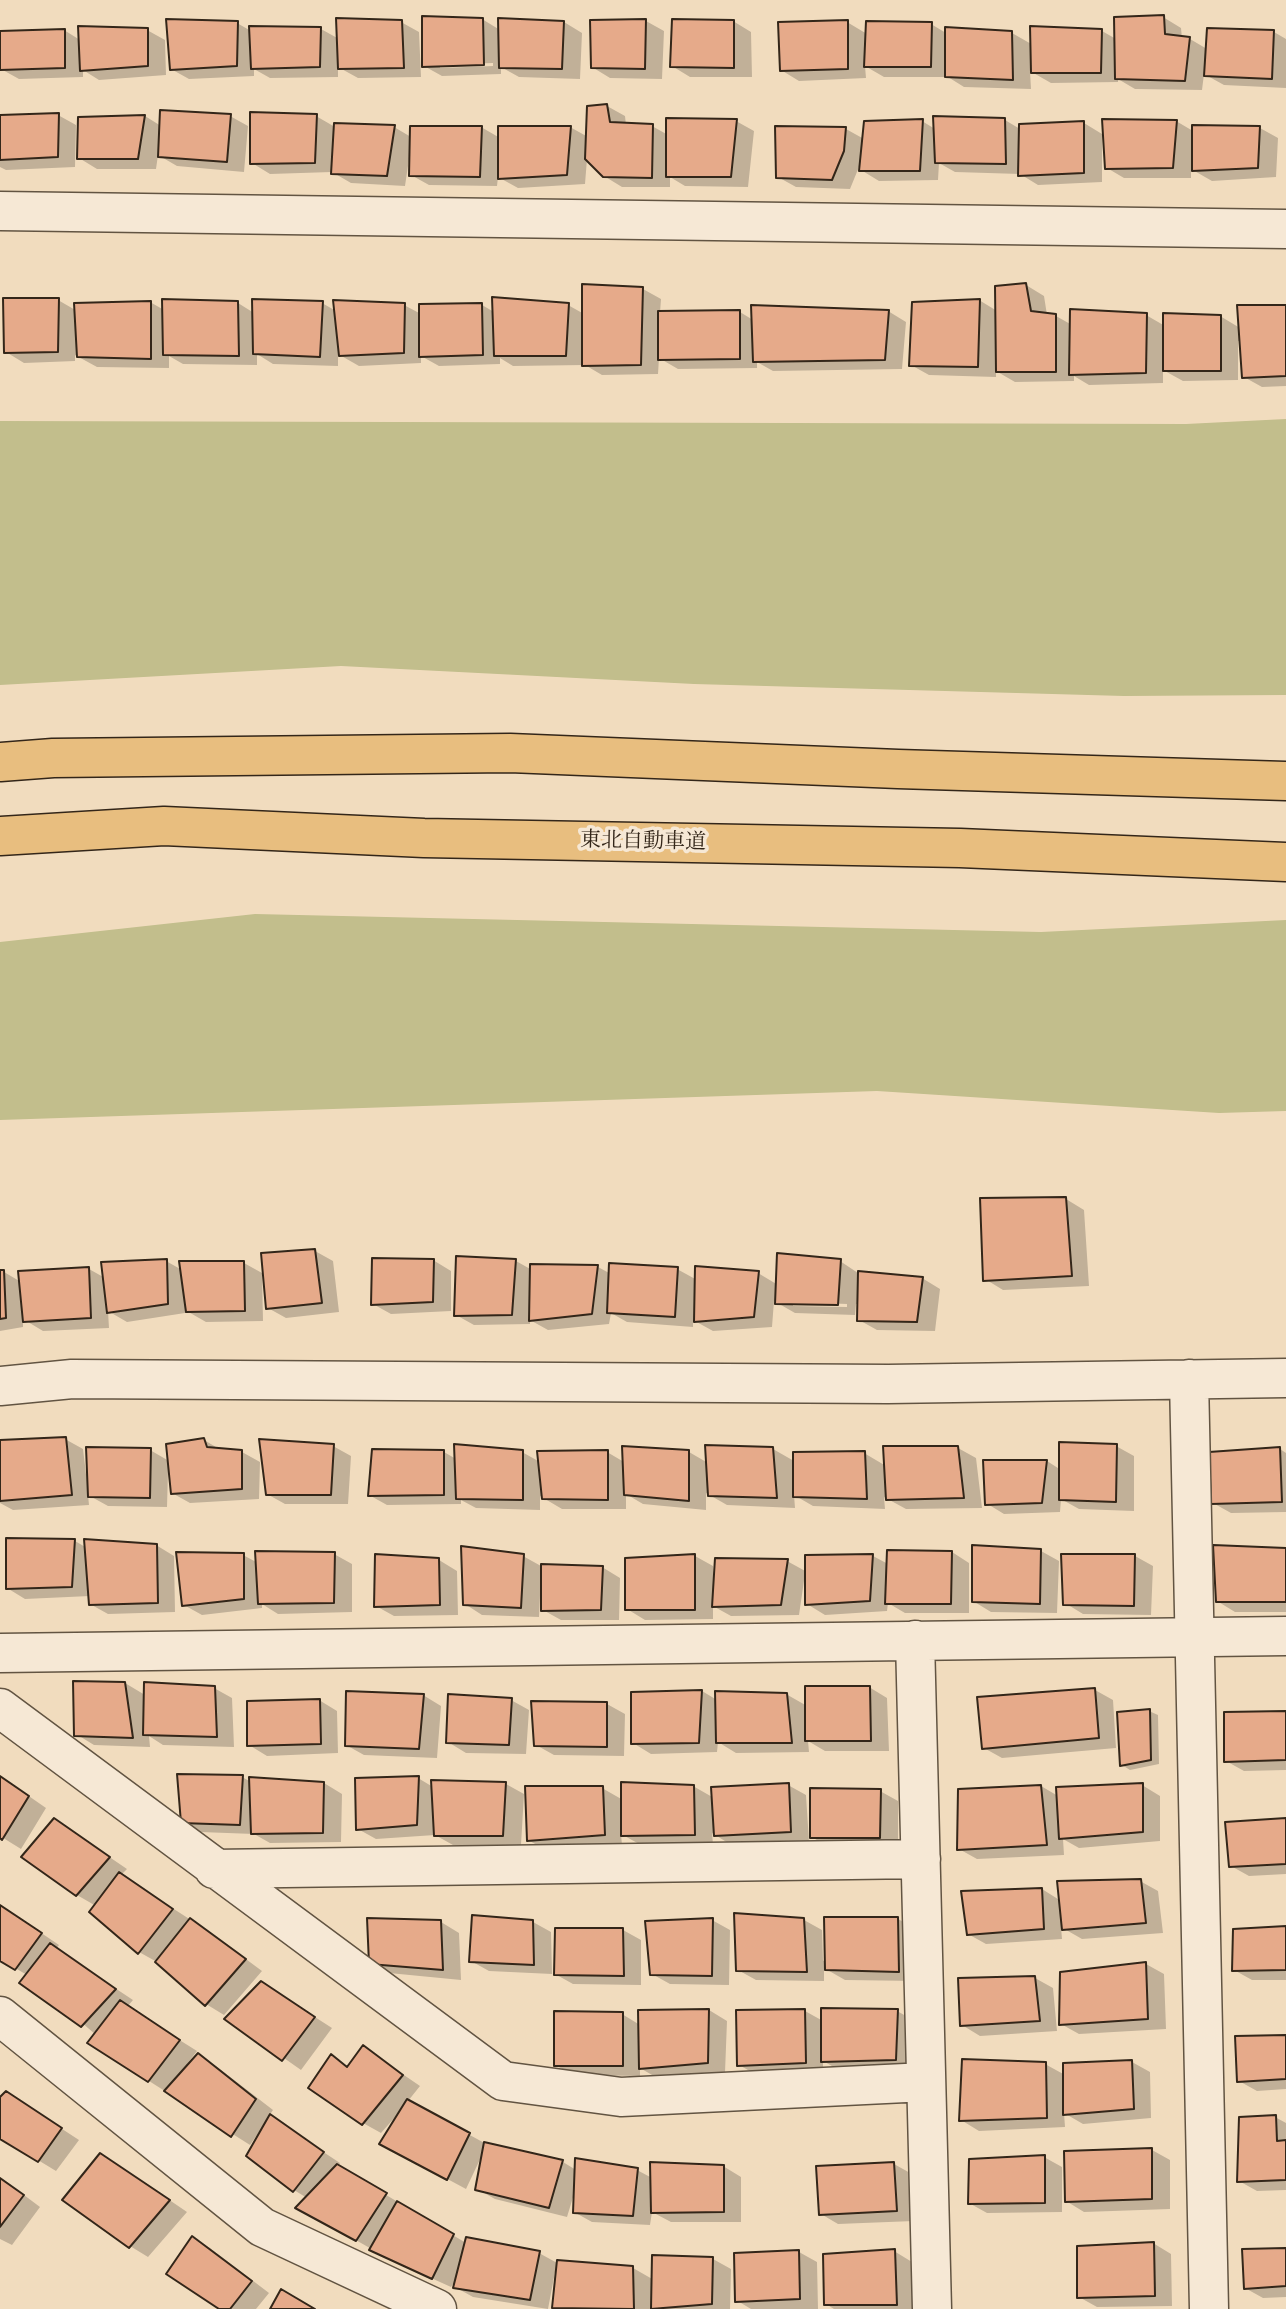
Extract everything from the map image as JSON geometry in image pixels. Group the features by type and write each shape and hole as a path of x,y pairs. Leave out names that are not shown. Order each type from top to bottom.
{"highway":[{"path":"0,762 53,758 510,753 1286,781"},
{"name":"東北自動車道","path":"0,836 164,826 424,838 960,848 1286,862"}],"street":[{"path":"0,211 1286,229"},
{"path":"0,1386 72,1379 888,1384 1286,1378"},
{"path":"1189,1379 1209,2309"},
{"path":"0,1653 1286,1636"},
{"path":"915,1640 932,2309"},
{"path":"0,1708 503,2081 621,2097 926,2082"},
{"path":"214,1868 920,1859"},
{"path":"0,2016 262,2227 437,2309"}],"shaded area":[{"path":"1286,419 1286,695 1124,696 694,684 341,666 0,685 0,421 1186,424"},
{"path":"255,914 1041,932 1286,920 1286,1111 1219,1113 877,1091 0,1120 0,942"}],"building":[{"path":"1164,15 1165,34 1190,37 1185,81 1115,79 1114,17"},
{"path":"422,16 483,18 484,65 422,67"},
{"path":"336,18 402,20 404,68 338,69"},
{"path":"498,18 564,21 562,69 499,68"},
{"path":"166,19 238,21 237,66 170,70"},
{"path":"646,19 645,69 591,68 590,20"},
{"path":"672,19 734,20 734,68 670,67"},
{"path":"848,20 848,69 780,71 778,22"},
{"path":"866,21 932,22 931,67 864,67"},
{"path":"78,26 148,28 148,66 80,71"},
{"path":"249,26 321,27 320,67 251,69"},
{"path":"1030,26 1102,29 1101,73 1031,73"},
{"path":"945,27 1012,31 1013,80 945,77"},
{"path":"1207,28 1274,30 1272,79 1204,76"},
{"path":"65,29 65,68 0,70 0,31"},
{"path":"607,104 610,122 653,124 652,178 603,177 585,159 587,106"},
{"path":"160,110 231,114 227,162 158,157"},
{"path":"250,112 317,114 315,163 250,164"},
{"path":"59,113 58,157 0,160 0,115"},
{"path":"145,115 138,159 77,159 78,117"},
{"path":"933,116 1005,118 1006,164 935,163"},
{"path":"666,118 737,119 731,177 666,177"},
{"path":"923,119 920,171 859,171 864,121"},
{"path":"1102,119 1177,120 1173,168 1105,169"},
{"path":"1084,121 1084,173 1018,176 1019,124"},
{"path":"334,123 395,125 387,176 331,174"},
{"path":"1192,125 1260,126 1258,168 1192,171"},
{"path":"410,126 482,126 480,177 409,176"},
{"path":"498,126 571,126 567,175 498,179"},
{"path":"775,126 846,127 844,151 832,180 776,178"},
{"path":"1026,283 1031,311 1056,314 1056,372 996,372 995,286"},
{"path":"582,284 643,287 641,365 582,366"},
{"path":"492,297 569,303 566,356 494,356"},
{"path":"3,298 59,298 58,352 4,353"},
{"path":"162,299 238,301 239,356 163,355"},
{"path":"252,299 323,301 320,357 253,354"},
{"path":"980,299 978,367 909,366 912,302"},
{"path":"333,300 405,303 404,353 339,356"},
{"path":"151,301 151,359 77,357 74,303"},
{"path":"482,303 483,355 419,357 419,304"},
{"path":"751,305 889,310 885,360 753,362"},
{"path":"1237,305 1286,305 1286,376 1242,378"},
{"path":"1070,309 1147,313 1146,373 1069,375"},
{"path":"740,310 740,359 658,360 658,311"},
{"path":"1163,313 1221,315 1221,371 1163,371"},
{"path":"1066,1197 1072,1276 983,1281 980,1198"},
{"path":"315,1249 322,1303 266,1309 261,1253"},
{"path":"777,1253 841,1259 838,1305 775,1304"},
{"path":"456,1256 516,1259 512,1315 454,1316"},
{"path":"372,1258 434,1259 433,1302 371,1305"},
{"path":"167,1259 168,1304 107,1313 101,1262"},
{"path":"179,1261 244,1261 245,1311 186,1312"},
{"path":"609,1263 678,1267 675,1317 607,1313"},
{"path":"530,1264 598,1265 592,1314 529,1321"},
{"path":"695,1266 759,1271 754,1317 694,1322"},
{"path":"89,1267 91,1318 23,1322 18,1271"},
{"path":"0,1270 4,1270 6,1318 0,1319"},
{"path":"858,1271 923,1277 917,1322 857,1321"},
{"path":"66,1437 72,1495 0,1501 0,1440"},
{"path":"204,1438 207,1447 242,1450 242,1489 171,1494 166,1444"},
{"path":"259,1439 334,1444 331,1495 266,1495"},
{"path":"1059,1442 1117,1444 1116,1502 1059,1500"},
{"path":"454,1444 523,1450 523,1500 456,1499"},
{"path":"705,1445 773,1447 777,1498 708,1496"},
{"path":"622,1446 689,1450 689,1501 624,1495"},
{"path":"883,1446 958,1446 964,1498 886,1500"},
{"path":"86,1447 151,1448 150,1498 88,1497"},
{"path":"1280,1447 1282,1502 1211,1504 1209,1452"},
{"path":"372,1449 444,1450 444,1495 368,1496"},
{"path":"608,1450 608,1500 542,1499 537,1451"},
{"path":"865,1451 867,1499 793,1497 793,1452"},
{"path":"983,1460 1047,1460 1042,1503 985,1505"},
{"path":"6,1538 75,1539 72,1587 6,1589"},
{"path":"84,1539 157,1544 158,1603 89,1605"},
{"path":"972,1545 1041,1549 1040,1604 972,1602"},
{"path":"1213,1545 1286,1548 1286,1602 1216,1602"},
{"path":"461,1546 524,1554 521,1608 463,1605"},
{"path":"887,1550 952,1551 951,1604 885,1604"},
{"path":"255,1551 335,1552 334,1603 258,1604"},
{"path":"176,1552 244,1553 244,1599 182,1606"},
{"path":"375,1554 439,1558 440,1605 374,1607"},
{"path":"695,1554 695,1610 625,1610 625,1558"},
{"path":"873,1554 870,1601 805,1605 805,1555"},
{"path":"1061,1554 1135,1554 1134,1606 1063,1605"},
{"path":"715,1558 788,1559 781,1605 712,1607"},
{"path":"541,1564 603,1566 601,1610 541,1611"},
{"path":"73,1681 125,1682 133,1738 74,1736"},
{"path":"144,1682 215,1686 217,1737 143,1735"},
{"path":"805,1686 870,1686 871,1741 805,1741"},
{"path":"1095,1688 1099,1738 982,1749 977,1697"},
{"path":"702,1690 699,1743 631,1744 631,1692"},
{"path":"346,1691 424,1694 419,1749 345,1746"},
{"path":"715,1691 787,1693 792,1743 716,1743"},
{"path":"448,1694 512,1698 509,1745 446,1743"},
{"path":"320,1699 321,1744 247,1746 247,1701"},
{"path":"531,1701 607,1702 607,1747 534,1746"},
{"path":"1150,1709 1151,1760 1120,1766 1117,1712"},
{"path":"1286,1711 1286,1760 1224,1762 1224,1712"},
{"path":"177,1774 243,1775 240,1825 181,1823"},
{"path":"0,1776 29,1796 2,1840 0,1838"},
{"path":"419,1776 417,1825 356,1830 355,1778"},
{"path":"249,1777 324,1782 323,1833 251,1834"},
{"path":"431,1780 506,1782 503,1836 434,1836"},
{"path":"621,1782 694,1785 695,1835 621,1836"},
{"path":"789,1783 791,1832 714,1836 711,1787"},
{"path":"1143,1783 1143,1832 1059,1839 1056,1787"},
{"path":"1041,1785 1047,1845 957,1850 958,1789"},
{"path":"525,1786 603,1786 605,1835 527,1841"},
{"path":"810,1788 881,1789 880,1838 810,1838"},
{"path":"54,1818 110,1857 76,1896 21,1857"},
{"path":"1286,1818 1286,1864 1229,1867 1225,1822"},
{"path":"119,1872 173,1909 138,1954 89,1912"},
{"path":"1141,1879 1146,1923 1062,1930 1057,1881"},
{"path":"1042,1888 1044,1929 967,1935 961,1891"},
{"path":"0,1905 42,1933 15,1970 0,1961"},
{"path":"734,1913 804,1918 807,1972 736,1971"},
{"path":"472,1915 533,1920 534,1965 469,1962"},
{"path":"824,1917 898,1917 899,1972 825,1970"},
{"path":"190,1918 246,1959 205,2006 155,1962"},
{"path":"367,1918 441,1920 443,1970 369,1964"},
{"path":"713,1918 712,1976 650,1975 645,1921"},
{"path":"1286,1926 1286,1970 1232,1971 1233,1929"},
{"path":"555,1928 623,1928 624,1976 554,1975"},
{"path":"50,1943 116,1989 81,2027 19,1983"},
{"path":"1146,1962 1148,2019 1059,2025 1060,1972"},
{"path":"1035,1976 1040,2021 960,2026 958,1978"},
{"path":"261,1981 315,2017 282,2061 224,2019"},
{"path":"120,2000 180,2040 148,2082 87,2043"},
{"path":"821,2008 898,2009 896,2060 821,2062"},
{"path":"709,2009 708,2063 639,2069 638,2010"},
{"path":"805,2009 806,2063 737,2066 736,2010"},
{"path":"554,2011 623,2012 623,2066 554,2066"},
{"path":"1286,2035 1286,2079 1237,2082 1235,2036"},
{"path":"363,2045 403,2075 362,2125 308,2088 331,2054 347,2067"},
{"path":"198,2053 256,2099 231,2137 164,2091"},
{"path":"962,2059 1046,2062 1047,2118 959,2121"},
{"path":"1132,2060 1134,2109 1063,2115 1063,2063"},
{"path":"6,2091 62,2128 38,2162 0,2139 0,2097"},
{"path":"407,2099 470,2133 447,2180 379,2144"},
{"path":"270,2114 324,2152 293,2192 246,2156"},
{"path":"1276,2115 1277,2141 1286,2140 1286,2180 1237,2182 1239,2117"},
{"path":"484,2142 563,2160 549,2208 475,2190"},
{"path":"1152,2148 1152,2199 1065,2202 1064,2151"},
{"path":"100,2153 170,2200 129,2248 62,2200"},
{"path":"1045,2155 1045,2203 968,2204 969,2159"},
{"path":"575,2158 638,2168 633,2216 573,2213"},
{"path":"650,2162 724,2165 724,2212 651,2213"},
{"path":"894,2162 897,2211 819,2215 816,2166"},
{"path":"337,2164 387,2193 356,2241 295,2208"},
{"path":"0,2178 24,2195 0,2227"},
{"path":"397,2201 454,2234 432,2279 369,2250"},
{"path":"192,2236 252,2281 230,2309 219,2309 166,2274"},
{"path":"466,2237 540,2251 530,2300 453,2288"},
{"path":"1154,2242 1155,2296 1077,2298 1077,2246"},
{"path":"1286,2248 1286,2286 1244,2289 1242,2249"},
{"path":"895,2249 897,2305 824,2305 823,2254"},
{"path":"799,2250 800,2299 735,2302 734,2253"},
{"path":"652,2255 713,2257 712,2304 651,2309"},
{"path":"557,2260 633,2266 634,2309 552,2308"},
{"path":"281,2289 315,2309 270,2309"}]}
